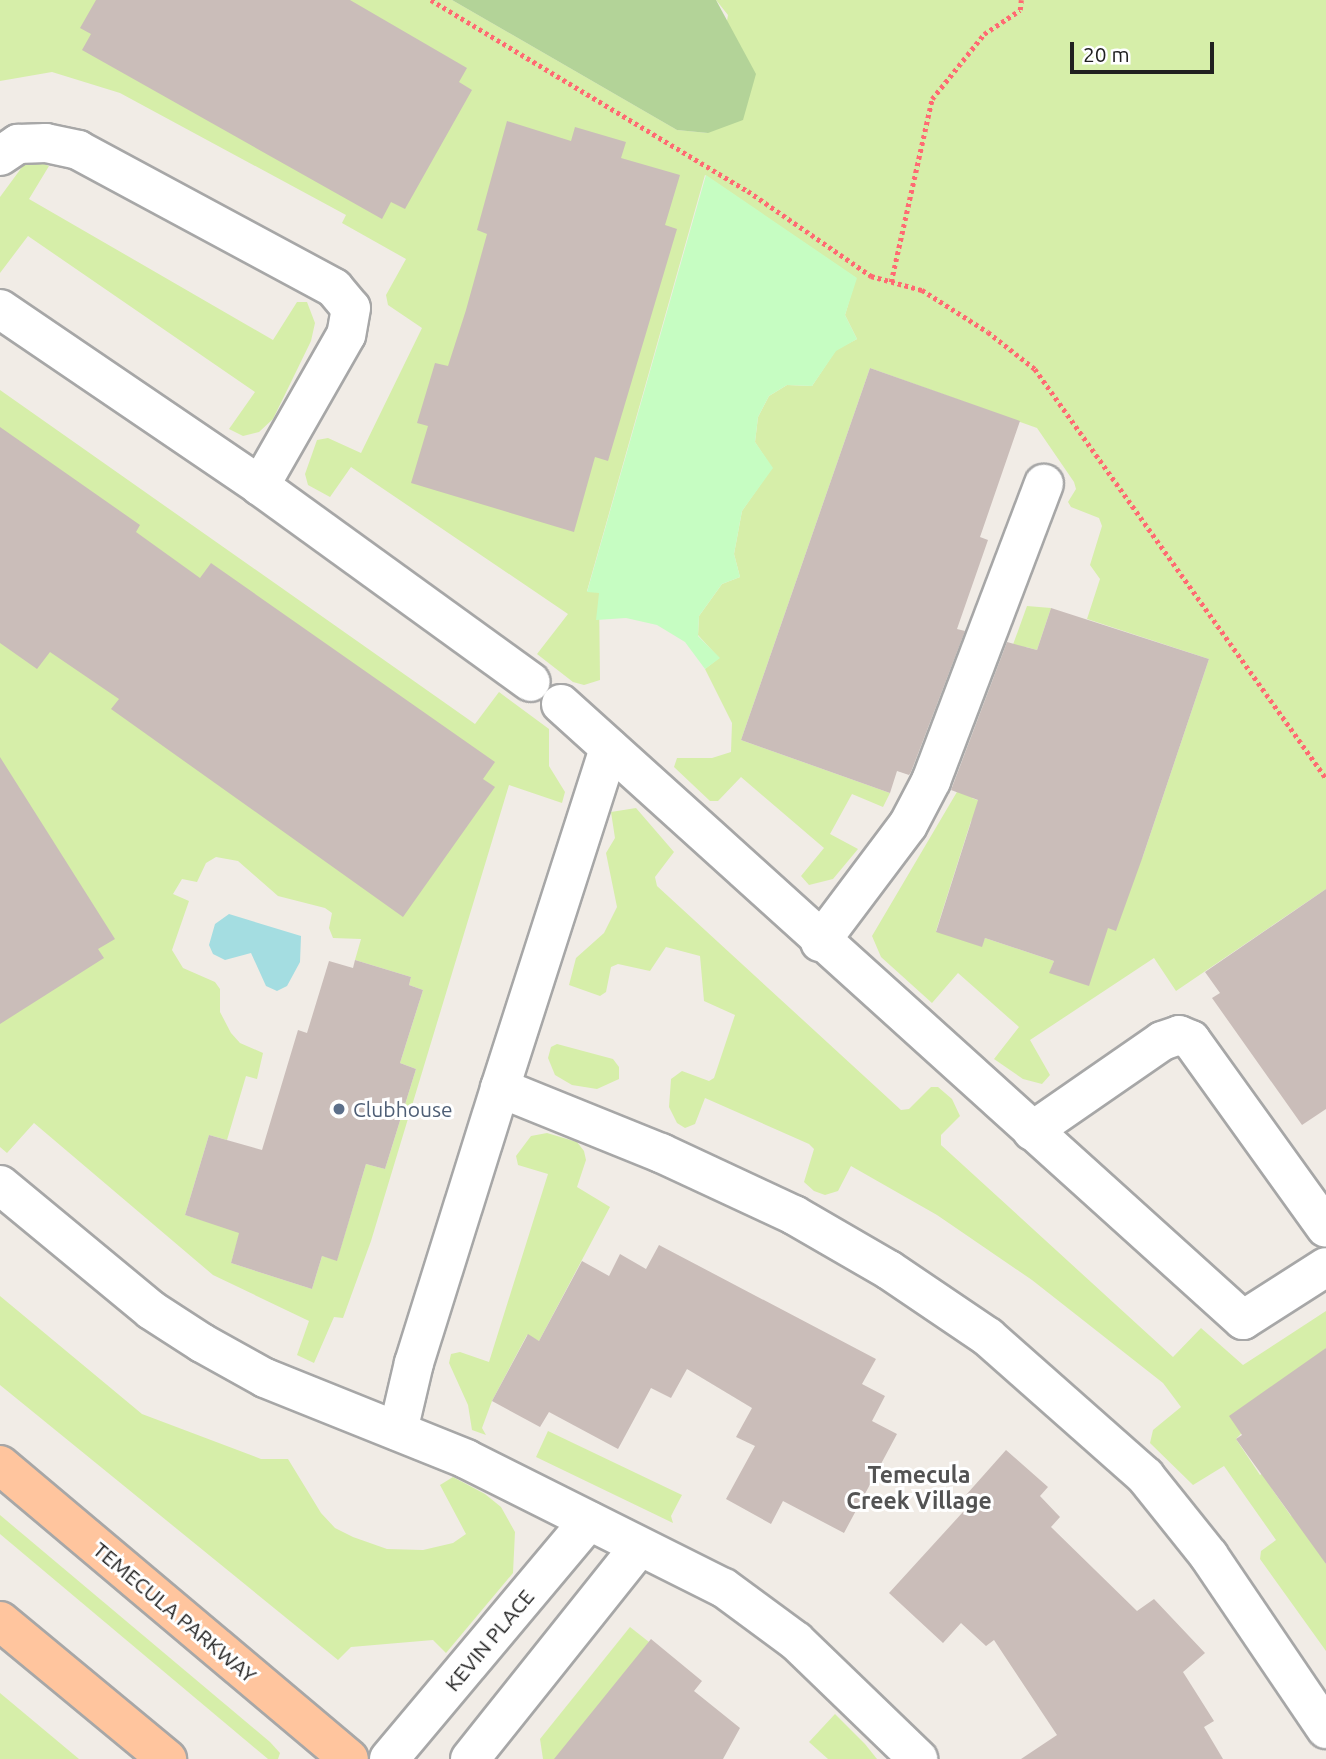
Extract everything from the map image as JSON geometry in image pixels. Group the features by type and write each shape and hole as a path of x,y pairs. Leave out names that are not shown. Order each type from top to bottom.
{"main road":[{"name":"TEMECULA PARKWAY","path":"0,1465 349,1759"},
{"path":"0,1621 167,1759"}],"lane":[{"path":"0,156 18,145 46,143 78,150 334,288 351,308 346,335 260,486"},
{"path":"0,309 260,486 531,682"},
{"path":"820,942 901,836 931,781 1044,484"},
{"path":"561,704 820,942 1243,1320 1326,1267"},
{"path":"398,1431 414,1363 609,748"},
{"path":"1032,1131 1162,1041 1179,1035 1191,1040 1326,1228"},
{"path":"500,1088 661,1153 794,1215 889,1270 988,1337 1144,1476 1216,1567 1326,1729"},
{"path":"0,1185 151,1310 202,1343 265,1378 466,1459 723,1588 796,1641 918,1759"},
{"name":"KEVIN PLACE","path":"389,1759 589,1521"},
{"path":"470,1759 639,1547"}],"path":[{"path":"431,0 748,191 871,276 922,290 988,332 1035,369 1326,778"},
{"path":"891,282 932,99 985,34 1020,10 1021,0"}],"green space":[{"path":"0,0 452,0 677,130 708,133 728,15 716,0 1326,0 1326,889 1176,991 1154,958 1030,1040 1050,1075 1042,1084 1023,1079 994,1059 1019,1027 958,973 932,1003 881,957 872,936 964,780 1027,606 1051,608 1037,650 1026,647 994,729 972,798 990,805 971,821 936,931 981,946 985,938 1054,961 1050,972 1108,928 1143,856 1209,659 1087,619 1100,579 1090,565 1102,526 1099,518 1071,507 1068,502 1076,489 1074,482 1037,428 870,368 741,740 890,793 883,807 852,794 830,834 858,849 833,879 809,885 801,876 824,848 741,777 718,801 710,801 674,767 677,758 712,758 731,752 732,723 705,669 719,658 698,635 699,616 722,584 740,577 734,554 742,511 772,468 755,442 758,417 769,396 787,385 812,386 836,350 857,339 845,315 856,278 705,175 587,591 599,592 600,680 584,685 573,682 537,654 568,614 351,467 330,497 308,485 305,474 317,440 328,438 361,453 422,328 388,305 386,295 406,259 342,223 346,215 120,93 52,72 0,81"},
{"path":"452,0 716,0 756,74 743,120 708,133 677,130"},
{"path":"37,161 49,166 29,199 273,340 297,302 307,302 315,323 311,341 273,419 259,432 243,436 229,429 255,392 28,236 0,273 0,197 25,163"},
{"path":"706,175 857,278 845,315 857,339 836,351 812,386 787,385 769,396 758,417 755,442 773,468 742,511 734,554 740,577 722,584 699,616 698,636 720,658 705,669 685,642 657,625 626,618 596,620 599,593 587,592"},
{"path":"0,390 475,724 499,692 549,729 549,766 565,792 562,803 509,785 371,1241 343,1318 334,1317 314,1363 297,1355 309,1321 213,1275 34,1123 7,1153 0,1147","holes":["216,857 238,861 278,896 325,908 332,913 329,928 333,938 361,939 355,960 411,977 409,985 423,990 400,1063 416,1069 385,1169 366,1164 337,1260 322,1256 312,1289 231,1263 240,1232 185,1215 209,1135 227,1140 246,1076 257,1079 263,1053 240,1043 231,1033 220,1012 220,989 215,982 183,968 172,950 189,901 173,894 182,879 197,882 206,863"]},
{"path":"636,808 674,852 655,877 657,886 901,1110 909,1109 931,1087 938,1087 952,1099 960,1116 941,1135 941,1145 1173,1357 1201,1328 1243,1365 1326,1311 1326,1348 1236,1439 1260,1475 1269,1469 1272,1489 1291,1516 1300,1510 1326,1564 1326,1651 1260,1559 1261,1551 1276,1540 1224,1466 1193,1485 1150,1443 1153,1430 1181,1407 1163,1383 1032,1280 937,1215 851,1166 838,1191 825,1195 814,1191 804,1182 814,1149 809,1144 705,1098 695,1124 685,1128 677,1123 669,1107 671,1079 682,1071 709,1081 714,1078 735,1015 704,1001 700,956 666,947 650,971 618,964 611,967 606,992 600,996 569,985 576,958 604,933 617,907 606,853 615,838 611,812"},
{"path":"557,1044 613,1059 619,1067 619,1079 597,1089 572,1085 555,1075 548,1058 551,1047"},
{"path":"547,1133 577,1142 584,1151 586,1160 577,1187 610,1207 539,1341 527,1335 492,1401 482,1428 486,1435 472,1430 468,1405 449,1363 451,1354 460,1352 489,1362 548,1174 518,1165 516,1156 531,1136"},
{"path":"0,1296 142,1414 261,1459 288,1459 321,1513 335,1528 353,1537 387,1549 423,1550 453,1543 466,1534 440,1485 453,1477 485,1494 501,1507 515,1532 513,1573 446,1653 433,1640 351,1647 338,1660 0,1385"},
{"path":"548,1431 682,1495 671,1516 673,1523 536,1457"},
{"path":"0,1515 270,1742 280,1753 278,1759 268,1759 0,1534"},
{"path":"630,1627 649,1642 561,1759 543,1759 540,1739"},
{"path":"0,1693 79,1759 0,1759"},
{"path":"835,1714 877,1759 828,1759 809,1742"}],"water":[{"path":"229,914 301,936 300,962 287,986 277,991 266,986 251,953 225,960 213,954 209,945 215,924"}],"building":[{"path":"96,0 350,0 467,68 459,82 472,90 405,209 391,202 382,219 82,50 91,34 80,28"},
{"path":"507,121 571,141 575,127 626,142 621,158 680,175 665,225 677,229 608,461 595,457 574,532 411,483 428,426 417,423 435,363 448,366 487,234 477,230"},
{"path":"870,368 1020,421 980,537 988,540 957,629 965,631 911,772 909,775 897,771 890,793 741,740"},
{"path":"0,427 140,525 136,532 200,578 211,563 495,762 483,779 495,787 403,917 111,709 119,699 50,652 37,669 0,643"},
{"path":"1051,608 1209,659 1116,931 1108,928 1089,986 1049,973 1054,961 985,938 982,947 936,932 978,800 951,790 1007,642 1037,650"},
{"path":"0,757 115,939 98,949 104,958 0,1024"},
{"path":"1326,889 1326,1109 1302,1125 1212,998 1220,993 1205,972"},
{"name":"Clubhouse","path":"355,960 411,977 409,985 423,990 400,1063 416,1069 385,1169 366,1164 337,1261 322,1256 312,1289 231,1263 239,1233 185,1215 209,1135 262,1150 298,1030 307,1033 329,961 353,968"},
{"path":"659,1245 876,1359 862,1384 885,1396 872,1421 897,1434 844,1533 783,1501 771,1524 726,1499 755,1446 736,1437 752,1408 687,1369 671,1398 651,1388 618,1449 549,1412 540,1427 492,1401 528,1334 539,1341 582,1261 609,1276 620,1254 646,1269"},
{"path":"1326,1348 1326,1564 1236,1439 1242,1435 1229,1416"},
{"path":"1006,1450 1048,1487 1040,1496 1060,1517 1051,1527 1137,1611 1154,1599 1205,1653 1183,1672 1214,1721 1204,1727 1223,1759 1021,1759 1057,1735 994,1640 986,1646 961,1623 943,1643 889,1593 973,1501 966,1495"},
{"path":"651,1639 702,1681 694,1691 740,1728 723,1759 554,1759"}],"place":[{"name":"Clubhouse","path":"339,1109"}],"district":[{"name":"Temecula Creek Village","path":"919,1488"}]}
